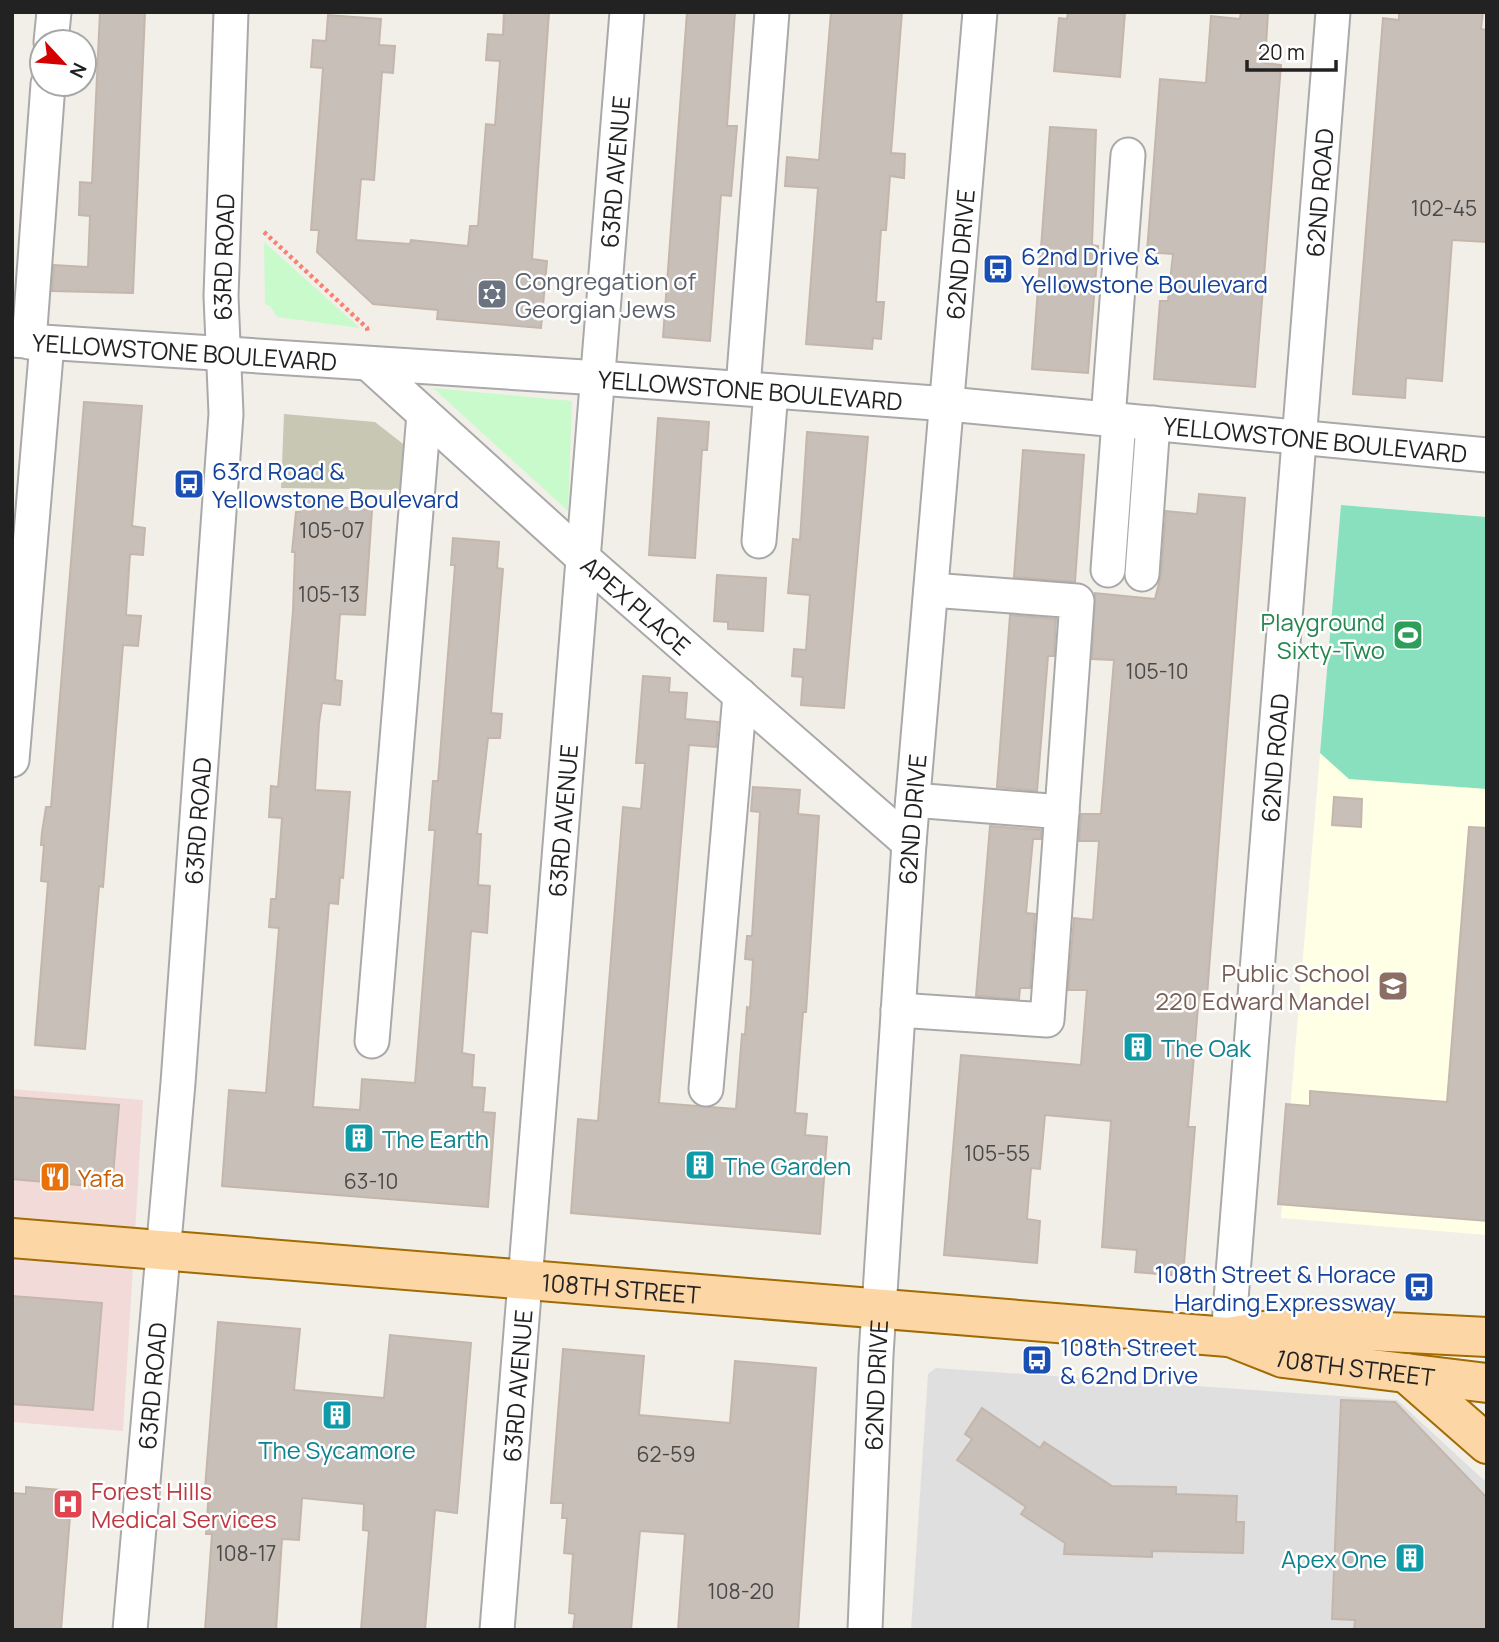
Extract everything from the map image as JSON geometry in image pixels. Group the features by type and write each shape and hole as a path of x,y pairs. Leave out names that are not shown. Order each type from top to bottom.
{"main road":[{"name":"108TH STREET","path":"12,1238 1228,1337 1289,1326 1487,1337"},
{"name":"108TH STREET","path":"1228,1337 1283,1358 1487,1383"},
{"path":"1406,1373 1487,1444"}],"street":[{"name":"63RD ROAD","path":"130,1630 161,1250 178,1083 226,414 221,354 231,12"},
{"name":"63RD AVENUE","path":"497,1630 627,12"},
{"path":"759,541 757,390 772,12"},
{"name":"62ND DRIVE","path":"865,1630 878,1310 909,843 980,12"},
{"name":"62ND ROAD","path":"1228,1337 1333,12"},
{"path":"12,760 29,342 47,98"},
{"path":"1108,570 1113,420 1128,155"},
{"name":"YELLOWSTONE BOULEVARD","path":"29,342 221,354 368,349 599,377 948,404 1487,455"},
{"name":"APEX PLACE","path":"368,349 424,414 583,558 909,843"},
{"path":"372,1041 424,414"},
{"path":"1142,574 1153,423"},
{"path":"898,1010 1047,1020 1077,601 932,590"},
{"path":"706,1089 740,695"},
{"path":"913,800 1062,812"}],"path":[{"path":"264,232 368,328 368,349"}],"shaded area":[{"path":"284,414 375,422 407,447 404,490 281,488"},
{"name":"Public School 220 Edward Mandel","path":"1341,505 1487,517 1487,1235 1281,1218"},
{"path":"12,1089 143,1100 123,1431 12,1422"},
{"path":"936,1368 1397,1400 1487,1483 1487,1630 911,1630 928,1374"}],"green space":[{"path":"264,242 360,328 277,317 271,307 265,304"},
{"path":"433,388 572,401 568,511"},
{"name":"Playground Sixty-Two","path":"1341,505 1487,517 1487,789 1349,779 1320,753"}],"building":[{"path":"100,12 145,12 133,293 52,291 54,265 88,267 90,216 79,215 80,182 92,183"},
{"path":"504,12 549,12 532,259 547,261 541,328 437,319 438,310 373,304 317,252 319,230 311,230 323,68 311,67 313,40 326,41 328,15 381,19 379,45 395,46 393,73 382,72 374,180 361,179 356,240 410,244 411,240 468,246 470,226 478,226 486,124 495,125 500,61 486,60 488,34 503,35"},
{"path":"687,12 735,12 727,126 737,126 731,196 721,195 710,341 663,337"},
{"path":"831,12 902,12 891,153 905,154 904,178 890,176 886,230 881,230 876,302 884,302 881,339 873,338 872,349 806,344 818,188 785,186 787,157 819,160"},
{"path":"1068,12 1125,12 1120,77 1054,71 1059,18 1067,19"},
{"path":"1241,12 1268,12 1265,63 1281,65 1255,387 1154,379 1160,301 1168,301 1173,254 1147,252 1160,79 1206,83 1211,16 1240,19"},
{"path":"1399,12 1483,12 1481,29 1487,30 1487,242 1452,240 1442,381 1406,378 1405,398 1353,394 1383,18 1399,20"},
{"path":"1050,127 1096,130 1092,245 1098,246 1088,373 1032,369"},
{"path":"84,402 142,406 132,526 145,528 143,555 130,554 126,615 141,616 138,646 123,645 103,887 99,886 85,1049 35,1045 48,882 41,881 44,845 41,845 46,807 51,807"},
{"path":"658,418 709,422 707,450 702,450 695,558 649,555"},
{"path":"807,432 868,437 844,708 801,705 803,677 792,676 794,649 806,650 810,595 788,593 793,539 800,540"},
{"path":"1023,450 1084,455 1075,582 1014,577"},
{"path":"1199,494 1245,498 1207,996 1199,995 1188,1127 1195,1127 1183,1276 1135,1272 1137,1250 1102,1247 1111,1121 1045,1115 1040,1169 1031,1168 1027,1219 1040,1221 1037,1263 944,1255 961,1055 1081,1065 1087,990 1068,990 1074,918 1093,920 1099,841 1079,841 1081,814 1101,814 1114,660 1092,659 1095,593 1155,599 1161,575 1166,511 1197,514"},
{"path":"301,495 340,498 339,507 372,510 365,615 340,614 335,680 342,681 340,705 322,703 319,723 315,790 350,792 343,878 340,877 338,904 329,903 313,1107 360,1110 362,1079 415,1083 435,830 429,830 433,781 438,781 455,565 451,565 453,538 499,542 497,568 503,569 491,713 502,714 500,738 488,738 477,834 481,834 478,885 490,886 487,933 471,931 462,1053 474,1055 472,1087 485,1088 483,1112 495,1113 488,1207 222,1186 229,1090 266,1093 279,928 269,927 271,899 276,899 282,818 269,817 271,786 278,787 293,611 295,552 292,552 296,512 300,512"},
{"path":"717,575 766,578 763,631 728,629 728,622 714,621"},
{"path":"1010,615 1056,619 1054,656 1048,656 1037,791 997,787"},
{"path":"643,676 670,678 669,692 687,693 685,719 718,722 716,747 689,745 659,1103 736,1109 742,1034 745,1035 747,1007 750,1008 753,960 745,959 747,936 752,936 760,812 751,811 753,787 800,790 798,814 819,816 806,1012 803,1012 795,1113 807,1114 805,1135 827,1137 820,1234 571,1213 578,1119 598,1121 623,807 641,809 645,763 636,763"},
{"path":"1334,797 1362,799 1361,827 1332,825"},
{"path":"990,826 1041,830 1041,839 1033,839 1026,913 1035,914 1030,988 1020,988 1019,999 976,996"},
{"path":"1469,827 1487,828 1487,1221 1278,1204 1286,1104 1310,1106 1310,1091 1447,1102"},
{"path":"12,1097 119,1105 112,1188 12,1179"},
{"path":"12,1296 102,1303 93,1410 12,1404"},
{"name":"The Sycamore","path":"218,1322 300,1329 294,1390 384,1398 390,1335 471,1343 457,1513 435,1510 425,1630 361,1630 369,1531 363,1530 364,1504 302,1498 299,1540 282,1539 276,1630 205,1630 212,1534 206,1534 209,1490 205,1489"},
{"path":"563,1349 644,1356 639,1415 730,1423 735,1361 816,1368 798,1630 678,1630 685,1534 640,1531 631,1630 573,1630 575,1614 569,1613 573,1554 564,1553 567,1518 562,1518 563,1503 551,1503"},
{"name":"Apex One","path":"1341,1400 1395,1402 1487,1498 1487,1630 1354,1630 1355,1620 1332,1619"},
{"path":"982,1408 1040,1448 1044,1442 1112,1486 1176,1487 1176,1494 1237,1496 1236,1522 1244,1522 1243,1553 1152,1551 1152,1557 1064,1554 1065,1543 1021,1514 1026,1507 957,1460 972,1439 965,1434"},
{"path":"26,1487 72,1491 61,1630 12,1630 12,1493 26,1494"}],"place":[{"name":"62nd Drive & Yellowstone Boulevard","path":"998,269"},
{"name":"Congregation of Georgian Jews","path":"492,294"},
{"name":"63rd Road & Yellowstone Boulevard","path":"189,484"},
{"name":"Playground Sixty-Two","path":"1408,635"},
{"name":"Public School 220 Edward Mandel","path":"1393,986"},
{"name":"The Oak","path":"1138,1047"},
{"name":"The Earth","path":"359,1138"},
{"name":"The Garden","path":"700,1165"},
{"name":"Yafa","path":"55,1177"},
{"name":"108th Street & Horace Harding Expressway","path":"1419,1287"},
{"name":"108th Street & 62nd Drive","path":"1037,1360"},
{"name":"The Sycamore","path":"337,1415"},
{"name":"Forest Hills Medical Services","path":"68,1504"},
{"name":"Apex One","path":"1410,1558"}]}
